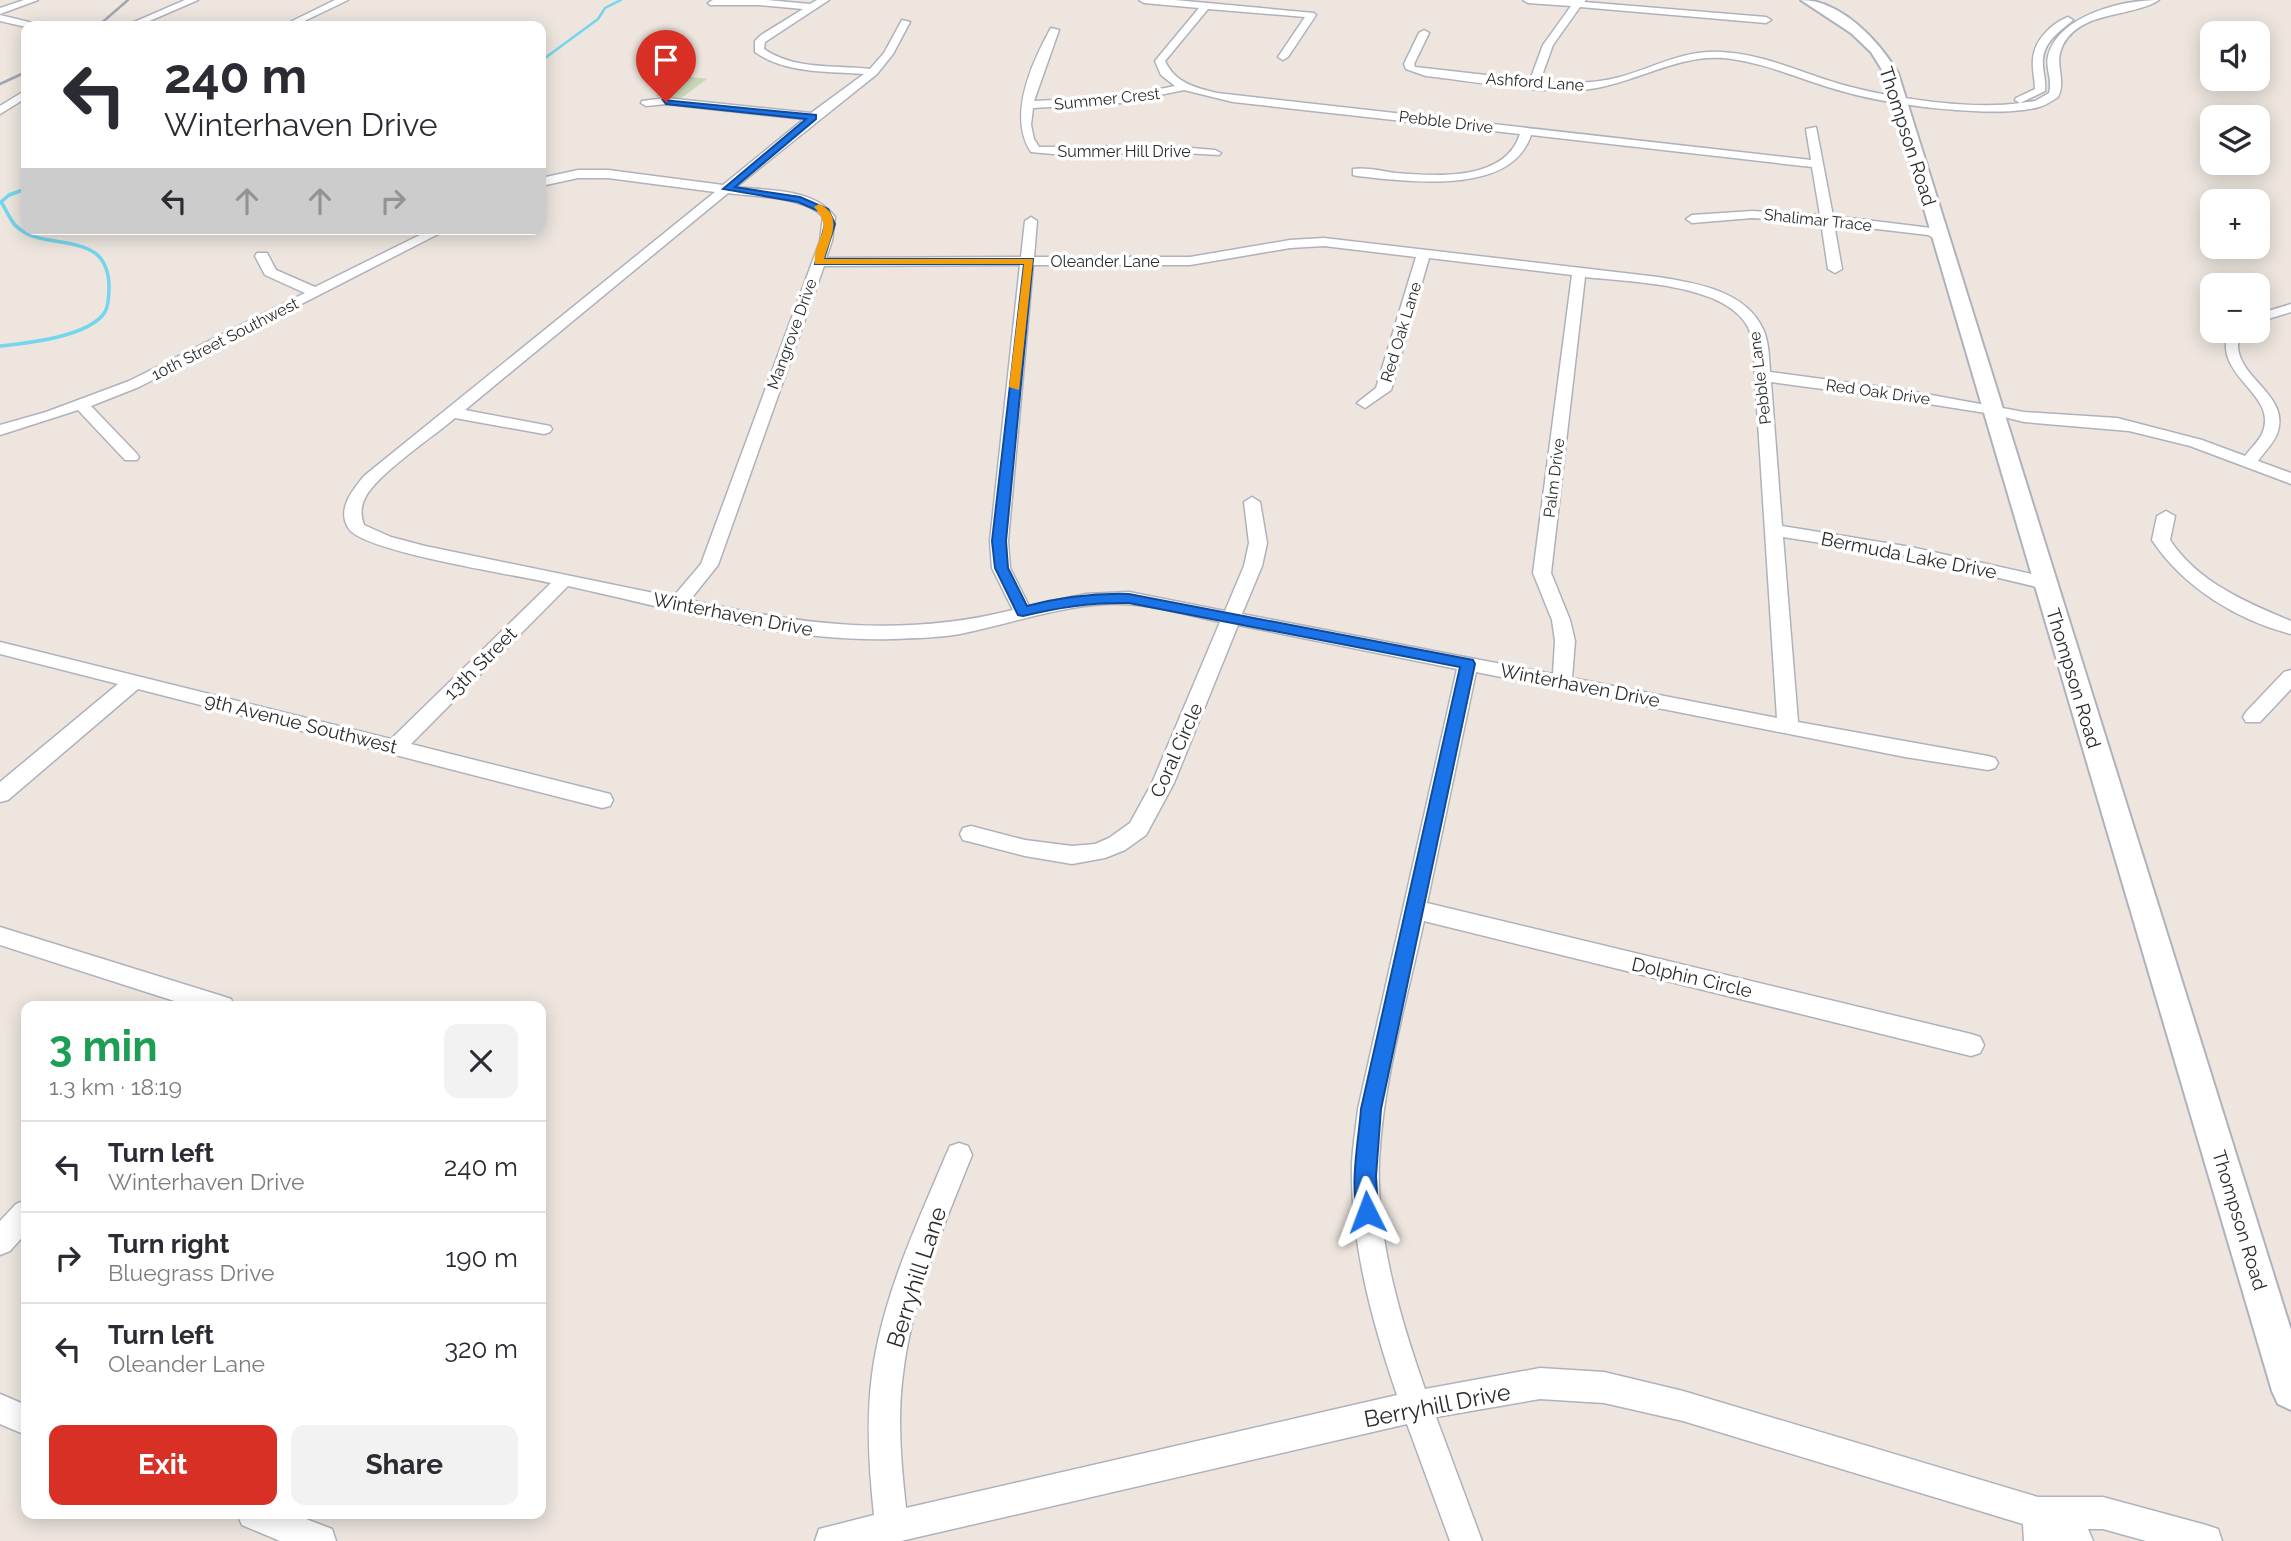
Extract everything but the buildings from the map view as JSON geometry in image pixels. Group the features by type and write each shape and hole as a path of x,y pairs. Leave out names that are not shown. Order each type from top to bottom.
{"street":[{"path":"0,11 33,0"},
{"path":"142,21 193,0"},
{"path":"298,21 343,0"},
{"path":"824,0 764,37 754,52 788,63 873,72"},
{"path":"1144,0 1311,15 1283,57"},
{"path":"1528,0 1579,2 1686,15 1766,20"},
{"name":"Thompson Road","path":"1807,0 1847,24 1871,45 1889,68 2291,1391"},
{"path":"1899,97 1989,103 2029,98 2035,95 2041,86 2037,55 2047,35 2080,15 2130,0"},
{"path":"1899,97 1925,103 2002,109 2046,101 2057,90 2053,60 2063,37 2097,17 2154,0"},
{"path":"713,3 759,2 810,8"},
{"path":"1534,84 1548,46 1579,2"},
{"path":"1686,15 1687,2"},
{"path":"1185,87 1165,74 1161,57 1205,6"},
{"path":"0,18 21,23"},
{"name":"Winterhaven Drive","path":"905,22 886,60 873,72 813,117 370,480 351,510 357,528 384,540 789,627 859,633 946,630 1058,602 1110,597 1158,603 1988,763"},
{"name":"Summer Hill Drive","path":"1054,30 1028,106 1027,127 1030,144 1035,150 1090,152 1167,149 1215,153"},
{"name":"Ashford Lane","path":"1424,33 1409,64 1411,69 1565,87 1603,85 1679,58 1720,55 1762,60 1848,90 1899,97"},
{"name":"Summer Crest","path":"1028,106 1121,100 1185,87"},
{"name":"Pebble Drive","path":"1185,87 1233,98 1816,164"},
{"path":"5,106 21,96"},
{"path":"646,103 666,102 813,117"},
{"path":"1812,129 1824,220 1835,269"},
{"path":"1357,172 1432,178 1483,171 1516,155 1526,132"},
{"name":"Mangrove Drive","path":"546,181 590,173 800,200 825,211 830,224 709,565 677,604"},
{"name":"Shalimar Trace","path":"1692,219 1745,213 1931,232 1941,238"},
{"path":"1023,612 1001,568 999,541 1031,221"},
{"name":"10th Street Southwest","path":"0,430 81,404 157,373 430,235"},
{"name":"Oleander Lane","path":"818,262 1189,261 1225,258 1285,243 1348,244"},
{"name":"Pebble Lane","path":"1348,244 1680,285 1724,300 1754,325 1763,376 1788,726"},
{"name":"Red Oak Lane","path":"1365,403 1383,390 1424,253"},
{"path":"262,256 270,272 317,293"},
{"name":"Palm Drive","path":"1562,681 1565,641 1561,620 1542,573 1579,272"},
{"path":"2270,314 2291,308"},
{"path":"2230,343 2234,360 2272,408 2271,430 2249,461"},
{"name":"Red Oak Drive","path":"1763,376 1992,409 2024,417 2129,426 2196,443 2291,479"},
{"path":"81,404 131,457"},
{"path":"454,413 544,429"},
{"name":"Coral Circle","path":"971,834 1025,848 1072,855 1097,852 1130,836 1146,817 1163,783 1253,566 1258,543 1252,502"},
{"path":"2166,516 2161,540 2183,570 2215,591 2291,628"},
{"name":"Bermuda Lake Drive","path":"1773,530 1911,552 2045,583"},
{"name":"13th Street","path":"397,746 564,580"},
{"name":"9th Avenue Southwest","path":"0,648 397,746 602,800"},
{"path":"1466,1541 1417,1406 1378,1278 1367,1212 1365,1176 1368,1125 1468,664"},
{"path":"2253,717 2291,677"},
{"path":"0,794 135,681"},
{"name":"Dolphin Circle","path":"1414,909 1971,1045"},
{"path":"0,936 203,1001"},
{"name":"Berryhill Lane","path":"892,1527 884,1434 891,1354 898,1321 916,1265 958,1155"},
{"path":"0,1241 21,1218"},
{"name":"Berryhill Drive","path":"831,1541 1417,1406 1554,1383 1624,1390 1683,1406 2077,1541"},
{"path":"0,1409 21,1418"},
{"name":"Berryhill Drive","path":"2039,1527 2104,1513 2206,1541"},
{"path":"264,1519 305,1538"}],"green space":[{"path":"684,76 707,79 680,99 655,96"}],"waterway":[{"path":"546,57 598,19 605,8 621,0"},
{"path":"21,191 9,195 1,202 21,230"},
{"path":"0,346 41,341 72,333 97,321 105,312 108,303 108,277 104,263 95,253 76,245 30,235"}],"railway":[{"path":"104,21 128,0"},
{"path":"0,84 21,74"}],"slow traffic":[{"path":"819,207 828,214 830,224 818,262 1029,261 1015,387"}],"route":[{"path":"666,102 813,117 727,189 800,200 825,211 830,224 818,262 1029,261 999,541 1001,568 1023,612 1058,602 1129,598 1468,664 1368,1125 1365,1176 1367,1212"}]}
